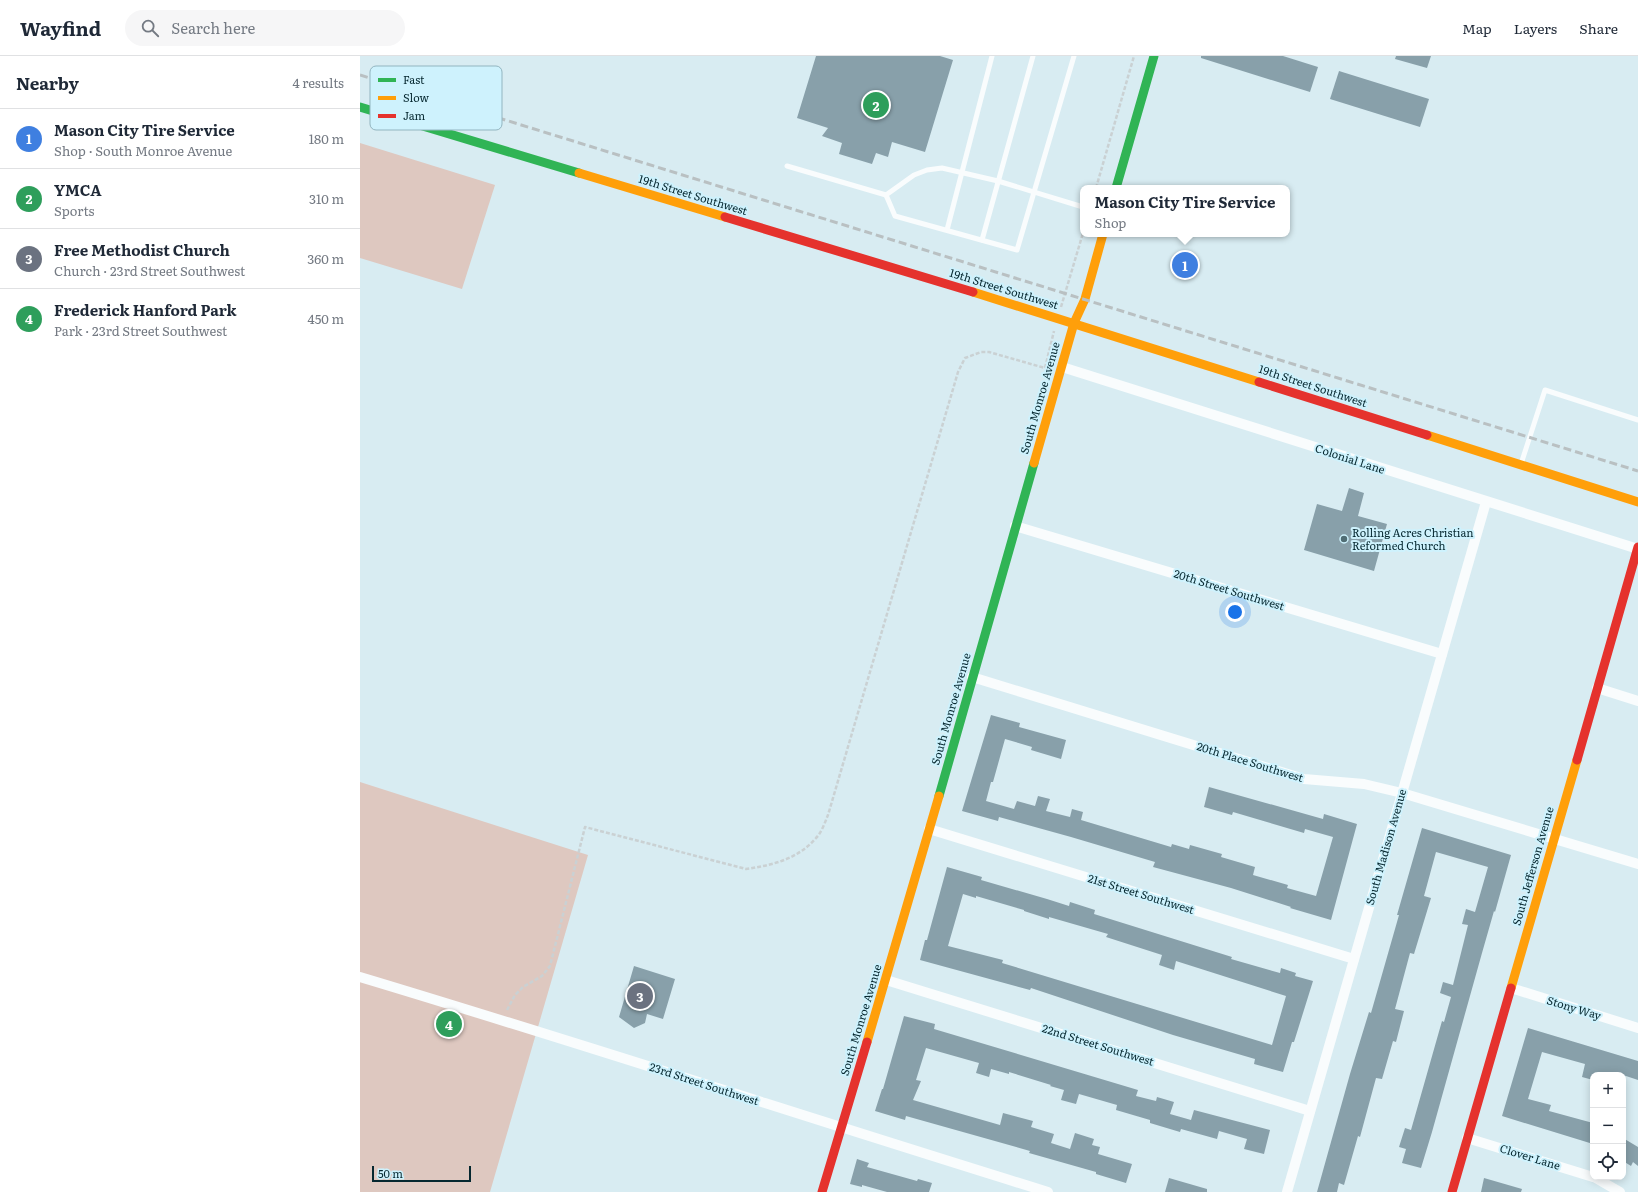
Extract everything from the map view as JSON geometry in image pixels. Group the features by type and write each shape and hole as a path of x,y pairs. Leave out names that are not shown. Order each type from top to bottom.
{"street":[{"path":"1117,185 1154,56"},
{"name":"19th Street Southwest","path":"360,107 370,110"},
{"name":"19th Street Southwest","path":"436,130 1058,318 1638,502"},
{"name":"South Monroe Avenue","path":"822,1192 840,1128 886,980 1074,323 1085,299 1102,237"},
{"name":"Colonial Lane","path":"1062,367 1486,502 1638,548"},
{"name":"South Madison Avenue","path":"1286,1192 1486,502"},
{"name":"20th Street Southwest","path":"1016,526 1442,654"},
{"name":"South Jefferson Avenue","path":"1452,1192 1638,548"},
{"name":"20th Place Southwest","path":"972,677 1304,779 1364,784 1402,793 1638,864"},
{"path":"1597,688 1638,701"},
{"name":"21st Street Southwest","path":"929,829 1354,959"},
{"name":"23rd Street Southwest","path":"360,977 502,1020 840,1128 1048,1192"},
{"name":"22nd Street Southwest","path":"886,980 1310,1111"},
{"name":"Stony Way","path":"1511,988 1638,1028"},
{"name":"Clover Lane","path":"1467,1138 1590,1176"},
{"name":"Clover Lane","path":"1598,1180 1620,1192"}],"lane":[{"path":"947,230 992,56"},
{"path":"982,240 1032,56"},
{"path":"886,195 895,216 1017,250 1072,56"},
{"path":"787,166 886,195"},
{"path":"886,195 914,175 927,170 942,168 998,181 1080,206"},
{"path":"1521,464 1546,390 1638,420"}],"path":[{"path":"1097,185 1134,56"},
{"path":"502,1020 514,995 523,987 542,976 550,966 585,827 746,869 773,865 797,855 817,837 828,815 958,372 965,358 981,352 990,352 1045,368 1082,237"}],"shaded area":[{"path":"360,143 495,185 462,289 360,258"},
{"path":"360,782 588,855 490,1192 360,1192"}],"building":[{"path":"816,56 940,56 953,60 925,152 892,142 888,157 876,153 872,164 839,154 842,143 822,136 828,128 797,118"},
{"path":"1201,56 1283,56 1318,67 1310,92 1201,58"},
{"path":"1396,56 1431,56 1427,68 1395,59"},
{"path":"1339,71 1429,99 1420,127 1330,99"},
{"path":"1349,488 1364,493 1358,516 1387,524 1374,571 1304,550 1317,504 1342,511"},
{"path":"991,715 1020,723 1019,727 1066,740 1061,759 1031,750 1032,747 1005,739 986,801 1014,809 1017,801 1035,806 1038,796 1050,799 1046,811 1070,817 1072,809 1083,812 1081,820 1171,847 1172,844 1189,849 1190,845 1222,854 1221,857 1255,867 1253,875 1288,885 1287,888 1316,896 1333,837 1305,829 1304,833 1233,812 1232,815 1204,807 1209,787 1323,819 1324,814 1357,824 1331,920 1231,888 1153,867 1155,862 1071,837 999,817 998,821 962,811"},
{"path":"1422,828 1511,855 1432,1132 1421,1168 1402,1163 1406,1149 1399,1147 1405,1128 1411,1130 1442,1021 1444,1022 1451,997 1440,993 1443,982 1453,985 1468,925 1462,924 1466,909 1475,912 1488,867 1436,852 1424,896 1431,898 1414,954 1410,953 1395,1009 1404,1011 1396,1042 1393,1041 1382,1079 1376,1078 1360,1137 1358,1136 1344,1185 1339,1183 1337,1192 1317,1192 1350,1074 1369,1012 1371,1013"},
{"path":"947,867 982,877 981,880 1069,906 1070,902 1095,910 1094,914 1232,957 1231,959 1280,973 1281,968 1296,973 1295,976 1313,981 1283,1072 1254,1064 1255,1059 1173,1035 1031,988 1030,990 920,960 925,940 927,940","holes":["963,894 976,898 976,896 1049,919 1049,917 1108,934 1106,937 1162,955 1159,965 1174,970 1176,961 1286,996 1272,1045 1002,963 1003,960 948,946"]},
{"path":"634,966 675,979 663,1019 647,1014 645,1023 634,1028 619,1017"},
{"path":"904,1016 935,1024 934,1029 1138,1090 1136,1096 1156,1101 1157,1097 1174,1102 1170,1114 1191,1120 1194,1110 1270,1130 1264,1154 1244,1149 1247,1139 1219,1131 1217,1139 1181,1129 1180,1132 1150,1123 1150,1120 1116,1110 1117,1105 1079,1094 1076,1104 1061,1100 1064,1090 1009,1072 1009,1074 991,1069 989,1077 976,1073 979,1063 926,1048 916,1080 921,1081 913,1100 1000,1125 1003,1113 1033,1121 1031,1127 1054,1134 1051,1143 1070,1149 1075,1133 1094,1139 1092,1145 1100,1147 1098,1154 1132,1164 1126,1183 1096,1174 1096,1172 1029,1153 1030,1151 906,1116 905,1120 875,1111 883,1089"},
{"path":"1528,1028 1638,1061 1638,1080 1626,1076 1626,1072 1590,1072 1590,1079 1582,1077 1585,1064 1542,1052 1528,1099 1551,1105 1549,1111 1590,1122 1590,1143 1502,1116"},
{"path":"1626,1140 1638,1147 1638,1166 1633,1162 1631,1166 1626,1163"},
{"path":"857,1159 869,1163 867,1167 917,1181 918,1179 932,1183 929,1192 887,1192 862,1185 862,1187 850,1184"},
{"path":"1169,1178 1207,1189 1207,1192 1165,1192"},
{"path":"1484,1178 1522,1189 1521,1192 1481,1192"}],"railway":[{"path":"360,75 370,78"},
{"path":"502,119 1638,471"}],"traffic: fast":[{"path":"1117,185 1154,56"},
{"path":"360,107 370,110"},
{"path":"436,130 579,173"},
{"path":"939,796 1034,463"}],"traffic: slow":[{"path":"579,173 725,217"},
{"path":"1034,463 1074,323 1085,299 1102,237"},
{"path":"973,292 1259,382"},
{"path":"1427,435 1638,502"},
{"path":"1511,988 1577,760"},
{"path":"867,1042 939,796"}],"traffic: jam":[{"path":"725,217 973,292"},
{"path":"1259,382 1427,435"},
{"path":"1577,760 1638,547"},
{"path":"1452,1192 1511,988"},
{"path":"822,1192 867,1042"}],"place":[{"name":"YMCA","path":"876,105"},
{"name":"Mason City Tire Service","path":"1185,265"},
{"name":"Rolling Acres Christian Reformed Church","path":"1344,539"},
{"name":"Free Methodist Church","path":"640,996"},
{"name":"Frederick Hanford Park","path":"449,1024"}]}
